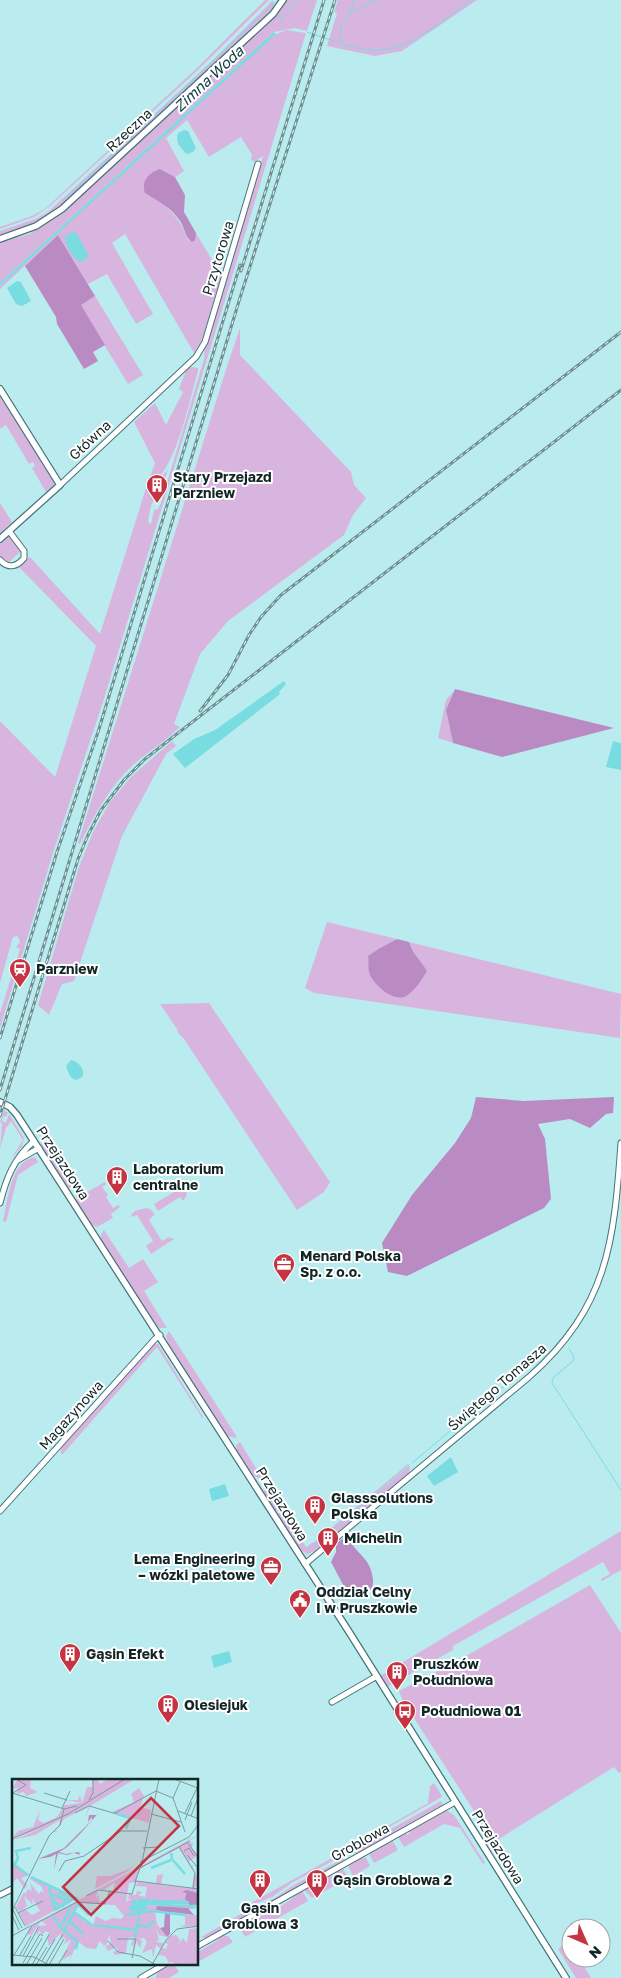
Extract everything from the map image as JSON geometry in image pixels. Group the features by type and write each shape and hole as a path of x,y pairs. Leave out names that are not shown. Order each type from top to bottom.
{"street":[{"name":"Rzeczna","path":"0,239 36,226 62,209 273,14 283,0"},
{"name":"Przytorowa","path":"196,357 205,342 258,164"},
{"name":"Główna","path":"0,539 196,357"},
{"path":"0,389 60,484"},
{"path":"0,560 5,566 9,566 17,564 24,558 24,551 9,531"},
{"name":"Przejazdowa","path":"0,1102 13,1110 160,1335 566,1978"},
{"path":"0,1203 7,1178 21,1153 34,1141"},
{"name":"Świętego Tomasza","path":"305,1564 528,1377 569,1336 592,1297 603,1269 615,1210 621,1143"},
{"path":"18,1160 38,1148"},
{"name":"Magazynowa","path":"0,1510 160,1335"},
{"path":"332,1702 377,1676"},
{"name":"Groblowa","path":"199,1945 455,1802"},
{"path":"0,1895 12,1889"},
{"path":"141,1978 162,1966"}],"shaded area":[{"path":"265,0 269,0 199,69 50,206 34,217 0,229 0,227 32,216 46,208 197,68"},
{"path":"273,0 275,6 268,14 56,210 29,226 0,235 0,231 35,219 48,212 210,63"},
{"path":"285,0 317,0 307,31 295,28 274,32 0,283 0,242 30,234 64,211"},
{"path":"338,0 477,0 402,51 375,56 327,46 337,13 334,12"},
{"path":"286,30 306,33 103,702 53,853 0,1028 0,1013 20,949 16,947 20,942 17,936 13,937 0,983 0,721 55,777 96,646 18,566 30,557 100,634 147,485 154,486 168,469 160,495 154,499 151,506 149,523 151,524 154,510 158,509 161,503 204,359 205,345 263,156 254,162 241,137 209,157 187,120 166,138 184,171 175,177 160,169 159,201 177,218 188,240 192,242 196,233 221,275 203,338 194,353 125,234 112,243 153,314 136,324 107,274 88,284 58,235 0,289 0,286 254,52 274,35"},
{"path":"160,169 175,177 185,195 184,212 196,233 195,240 192,242 177,216 145,193 145,181 152,173"},
{"path":"58,235 95,296 81,305 105,345 93,352 98,361 84,369 57,324 56,317 25,266"},
{"path":"95,296 143,375 128,384 80,305"},
{"path":"240,328 240,355 351,472 354,485 366,498 353,515 344,535 228,621 200,654 174,724 180,727 134,764 117,782 97,812 80,844 78,843"},
{"path":"187,368 198,368 198,371 175,448 161,475 153,484 148,483 155,463 134,422 155,403 166,425 183,392 179,389"},
{"path":"0,396 54,482 54,485 46,492 32,468 35,466 33,462 29,464 6,425 0,429"},
{"path":"0,503 12,522 0,533"},
{"path":"10,536 21,551 7,564 0,557 0,544"},
{"path":"455,689 614,728 502,757 453,743 446,710"},
{"path":"454,691 446,710 453,743 438,738 446,700"},
{"path":"172,741 176,746 166,754 122,836 74,981 62,984 49,1015 38,1005 79,867 93,832 110,802 131,777"},
{"path":"327,922 397,939 380,948 369,973 376,983 390,995 406,996 427,971 409,942 621,994 620,1038 314,993 305,988"},
{"path":"397,939 409,942 427,971 412,991 406,996 401,997 390,995 384,991 374,982 369,972 368,956"},
{"path":"209,1003 330,1182 324,1192 297,1210 160,1004"},
{"path":"476,1097 524,1101 614,1097 613,1113 606,1114 590,1128 570,1119 538,1124 545,1139 551,1199 544,1208 407,1276 388,1272 382,1243 412,1195 455,1143 471,1118"},
{"path":"4,1110 8,1113 6,1117 3,1116 2,1121 6,1123 9,1114 24,1138 22,1146 11,1159 23,1140 11,1121 6,1128 0,1149 2,1123 0,1122"},
{"path":"45,1137 76,1186 71,1188 67,1186 41,1148 41,1140"},
{"path":"35,1157 38,1162 18,1175 6,1222 3,1221 15,1174 27,1160"},
{"path":"105,1182 106,1184 102,1187 108,1195 106,1197 113,1208 118,1205 120,1207 111,1214 113,1218 97,1227 84,1215 78,1206 76,1198 79,1191 82,1195"},
{"path":"179,1189 186,1191 187,1195 183,1201 180,1197 158,1211 154,1204"},
{"path":"145,1208 150,1209 155,1214 149,1220 162,1241 169,1237 174,1239 151,1254 146,1246 153,1241 137,1215 133,1217 131,1215 135,1211"},
{"path":"104,1230 129,1268 143,1259 158,1282 144,1291 167,1328 157,1326 101,1240 101,1234"},
{"path":"169,1331 236,1438 227,1436 168,1343 166,1336"},
{"path":"154,1344 158,1344 203,1417 201,1418 157,1347 62,1455 60,1449"},
{"path":"240,1442 263,1479 253,1475 245,1466 237,1450 236,1445"},
{"path":"408,1464 312,1547 410,1466 409,1473 315,1551 308,1554 300,1550 277,1514 279,1513 277,1510 275,1511 264,1492 266,1484 306,1547 317,1540"},
{"path":"621,1531 621,1570 602,1581 601,1579 610,1574 603,1562 453,1646 453,1650 387,1687 380,1676"},
{"path":"347,1535 350,1542 366,1560 372,1572 372,1587 364,1596 357,1599 354,1597 350,1598 331,1562 336,1552 336,1544"},
{"path":"590,1585 621,1633 621,1772 619,1773 614,1767 494,1842 403,1701 399,1691 459,1660"},
{"path":"434,1783 442,1796 440,1798 350,1851 346,1844 353,1846 428,1803 430,1786"},
{"path":"441,1801 443,1805 358,1853 353,1853 391,1829"},
{"path":"446,1810 454,1815 485,1863 483,1864 460,1828 444,1824 404,1847 398,1837 405,1833 407,1835 410,1833 409,1831"},
{"path":"392,1840 398,1850 374,1863 370,1853"},
{"path":"342,1847 346,1854 293,1882 272,1897 252,1905 251,1903 341,1853"},
{"path":"346,1857 343,1861 261,1908 254,1907 275,1898 292,1886"},
{"path":"362,1857 366,1858 370,1866 353,1876 349,1865"},
{"path":"340,1869 344,1870 349,1878 312,1898 305,1891 306,1888 334,1875"},
{"path":"301,1891 308,1901 245,1937 240,1928 242,1924 256,1919 262,1913 288,1902"},
{"path":"248,1910 242,1918 230,1926 207,1938 201,1937"},
{"path":"223,1935 228,1936 233,1942 199,1961 199,1951"},
{"path":"169,1966 175,1966 179,1972 169,1978 156,1978 157,1972"},
{"path":"570,1968 585,1968 591,1978 576,1978"}],"water":[{"path":"274,32 276,34 0,286 0,283"},
{"path":"184,130 188,131 196,148 193,152 187,154 180,147 177,139 178,133"},
{"path":"73,232 76,233 88,254 87,258 82,262 73,256 68,248 65,237"},
{"path":"17,281 21,282 31,301 22,306 16,304 7,288"},
{"path":"284,681 286,684 279,692 280,694 185,768 173,754 194,739 215,730"},
{"path":"613,741 621,743 621,770 606,767"},
{"path":"71,1060 78,1064 83,1071 83,1076 77,1080 71,1077 66,1066"},
{"path":"451,1457 458,1472 434,1486 427,1476"},
{"path":"225,1484 229,1496 212,1501 209,1489"},
{"path":"229,1651 232,1662 214,1668 211,1656"}],"waterway":[{"path":"64,200 278,0"},
{"path":"281,20 297,0"},
{"path":"350,13 354,0"},
{"path":"341,42 341,25 350,13 376,0"},
{"name":"Zimna Woda","path":"307,32 358,48 388,49 426,33 471,0"},
{"path":"279,15 282,21"},
{"path":"569,1349 574,1360 553,1378 552,1383 621,1490"},
{"path":"502,1388 533,1361 539,1359"},
{"path":"412,1463 498,1391"},
{"path":"312,1547 409,1466"}],"railway":[{"path":"241,271 324,0"},
{"path":"0,1090 239,301 335,0"},
{"path":"0,1038 57,852 99,729 240,265"},
{"path":"200,711 228,675 249,635 261,617 281,595 621,332"},
{"path":"0,1116 78,859 101,810 124,780 145,759 173,737 621,390"}],"place":[{"name":"Stary Przejazd Parzniew","path":"157,504"},
{"name":"Parzniew","path":"20,988"},
{"name":"Laboratorium centralne","path":"117,1196"},
{"name":"Menard Polska Sp. z o.o.","path":"284,1283"},
{"name":"Glasssolutions Polska","path":"315,1525"},
{"name":"Michelin","path":"328,1557"},
{"name":"Lema Engineering – wózki paletowe","path":"271,1586"},
{"name":"Oddział Celny I w Pruszkowie","path":"300,1619"},
{"name":"Gąsin Efekt","path":"70,1673"},
{"name":"Pruszków Południowa","path":"397,1691"},
{"name":"Olesiejuk","path":"168,1724"},
{"name":"Południowa 01","path":"405,1730"},
{"name":"Gąsin Groblowa 3","path":"260,1899"},
{"name":"Gąsin Groblowa 2","path":"317,1899"}]}
